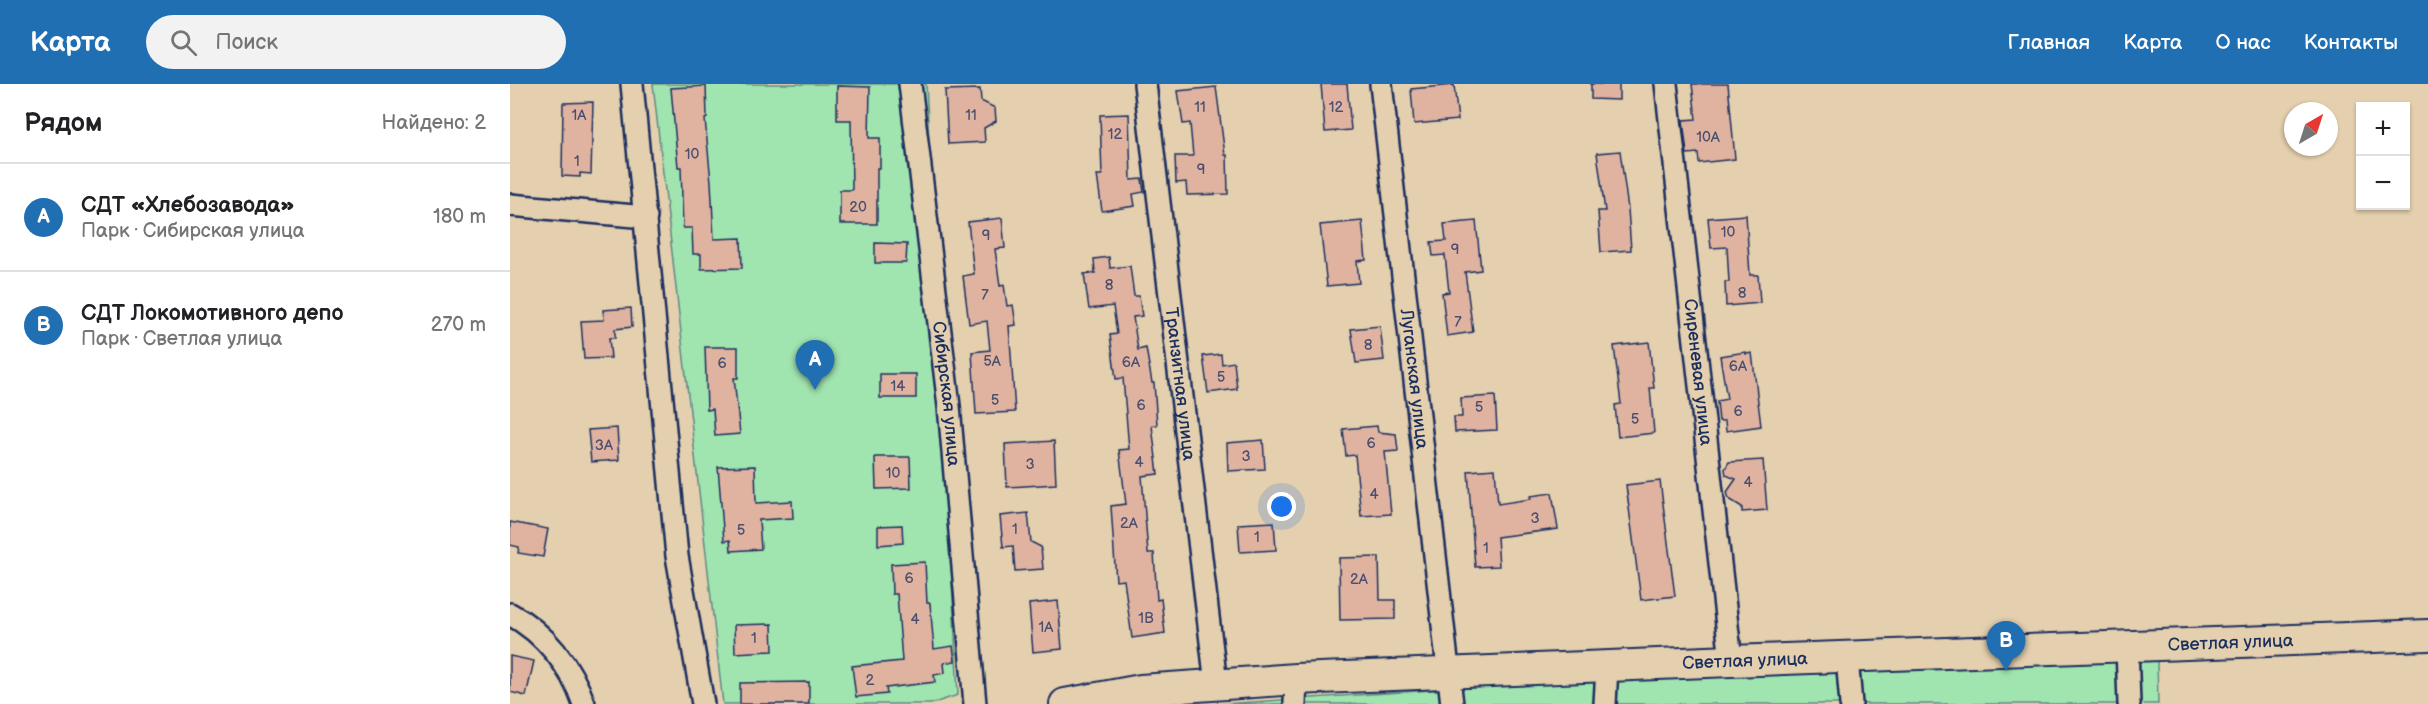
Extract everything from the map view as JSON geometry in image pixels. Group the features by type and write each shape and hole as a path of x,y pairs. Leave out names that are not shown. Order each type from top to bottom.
{"street":[{"path":"632,84 677,556 703,704"},
{"name":"Сибирская улица","path":"910,84 949,406 975,704"},
{"name":"Транзитная улица","path":"1145,84 1216,684"},
{"name":"Луганская улица","path":"1381,84 1452,704"},
{"name":"Сиреневая улица","path":"1666,84 1731,661"},
{"path":"510,205 646,217"},
{"path":"510,614 541,635 560,657 574,679 584,704"},
{"name":"Светлая улица","path":"1065,704 1141,697 1216,684 1295,692 1449,673 2428,635"},
{"path":"2127,647 2129,704"},
{"path":"1847,658 1851,704"},
{"path":"1605,704 1607,667"}],"green space":[{"path":"653,84 926,84 958,695 931,704 723,704"},
{"path":"2157,660 2158,704 1222,704 1552,682"}],"building":[{"path":"1321,84 1347,84 1351,130 1325,132"},
{"path":"1591,84 1619,84 1619,100 1591,99"},
{"path":"1692,84 1728,84 1735,159 1699,163 1698,153 1687,154 1683,120 1696,119"},
{"path":"1454,85 1458,120 1414,124 1411,89"},
{"path":"706,86 707,118 705,119 714,239 741,238 742,268 701,269 701,254 693,254 692,228 683,228 681,167 678,167 671,88"},
{"path":"837,86 870,87 869,138 880,138 880,168 877,168 877,224 840,224 840,190 852,190 851,120 837,120"},
{"path":"1216,87 1225,155 1227,155 1228,194 1187,195 1186,182 1176,183 1175,156 1193,156 1190,123 1183,124 1178,91"},
{"path":"980,89 981,101 995,108 996,121 984,128 985,142 948,144 945,90"},
{"path":"593,102 591,174 580,173 580,177 562,176 563,103"},
{"path":"1129,114 1131,180 1142,179 1144,192 1133,194 1135,206 1102,211 1097,175 1102,175 1100,115"},
{"path":"1620,151 1631,250 1601,252 1598,211 1605,211 1597,153"},
{"path":"1746,215 1750,275 1758,275 1760,303 1726,306 1725,282 1729,282 1727,247 1711,248 1708,218"},
{"path":"1002,218 1005,248 995,249 1000,286 1004,285 1007,306 1013,305 1016,325 1009,326 1015,412 976,414 972,352 990,350 987,321 969,324 963,276 974,274 968,222"},
{"path":"1362,221 1366,260 1357,261 1359,283 1327,286 1320,225"},
{"path":"1476,221 1481,270 1465,272 1473,332 1447,336 1442,293 1449,292 1445,255 1433,256 1431,242 1446,241 1444,224"},
{"path":"875,243 907,244 906,263 875,263"},
{"path":"1109,257 1110,268 1130,266 1134,296 1139,296 1142,316 1133,317 1138,350 1146,348 1152,383 1154,383 1157,425 1152,426 1158,474 1142,476 1148,553 1154,553 1157,600 1161,599 1165,633 1132,638 1124,580 1116,581 1111,506 1126,504 1119,450 1129,449 1123,378 1116,379 1110,335 1117,334 1113,306 1089,309 1084,274 1095,273 1094,259"},
{"path":"631,308 632,327 615,329 615,338 609,338 611,358 584,359 581,321 604,320 603,310"},
{"path":"1380,326 1384,360 1356,363 1351,329"},
{"path":"1649,342 1654,388 1650,388 1654,433 1618,437 1615,405 1621,404 1614,346"},
{"path":"705,347 738,347 738,378 734,378 740,434 715,436 713,409 707,410"},
{"path":"1746,352 1746,354 1752,353 1761,426 1726,431 1725,421 1719,421 1717,401 1727,399 1720,356"},
{"path":"1221,354 1222,364 1234,362 1237,389 1208,393 1203,356"},
{"path":"880,374 916,374 916,398 880,398"},
{"path":"1495,396 1497,430 1455,432 1454,417 1462,417 1461,398"},
{"path":"1377,426 1378,432 1396,434 1398,451 1385,452 1391,514 1361,516 1355,455 1346,456 1343,429"},
{"path":"617,428 619,460 591,462 588,430"},
{"path":"1263,440 1265,469 1228,471 1227,443"},
{"path":"1054,441 1056,484 1007,487 1005,444"},
{"path":"875,457 910,457 911,488 876,489"},
{"path":"1763,460 1767,510 1742,512 1742,507 1729,499 1727,492 1736,479 1726,475 1725,469 1729,462"},
{"path":"755,466 756,503 792,501 793,518 759,520 761,549 731,551 730,540 724,541 718,467"},
{"path":"1495,469 1498,504 1552,493 1558,529 1497,537 1499,566 1475,567 1468,471"},
{"path":"1660,481 1675,596 1641,600 1626,485"},
{"path":"1028,513 1031,542 1041,547 1043,569 1015,571 1013,546 1003,547 1000,516"},
{"path":"510,522 548,529 543,557 518,553 519,547 510,545"},
{"path":"1274,522 1276,550 1240,552 1238,524"},
{"path":"902,525 903,543 878,545 878,526"},
{"path":"1379,557 1380,600 1395,600 1395,619 1340,620 1339,558"},
{"path":"925,562 927,603 930,603 934,649 953,646 955,661 944,663 945,673 934,675 935,682 886,688 887,694 856,697 852,666 902,661 897,594 892,594 891,564"},
{"path":"1058,601 1062,649 1033,652 1029,604"},
{"path":"772,624 773,651 735,653 734,625"},
{"path":"510,656 534,661 526,696 510,692"},
{"path":"809,682 809,704 740,704 740,683"}],"place":[{"name":"СДТ «Хлебозавода»","path":"815,390"},
{"name":"СДТ Локомотивного депо","path":"2006,671"}]}
